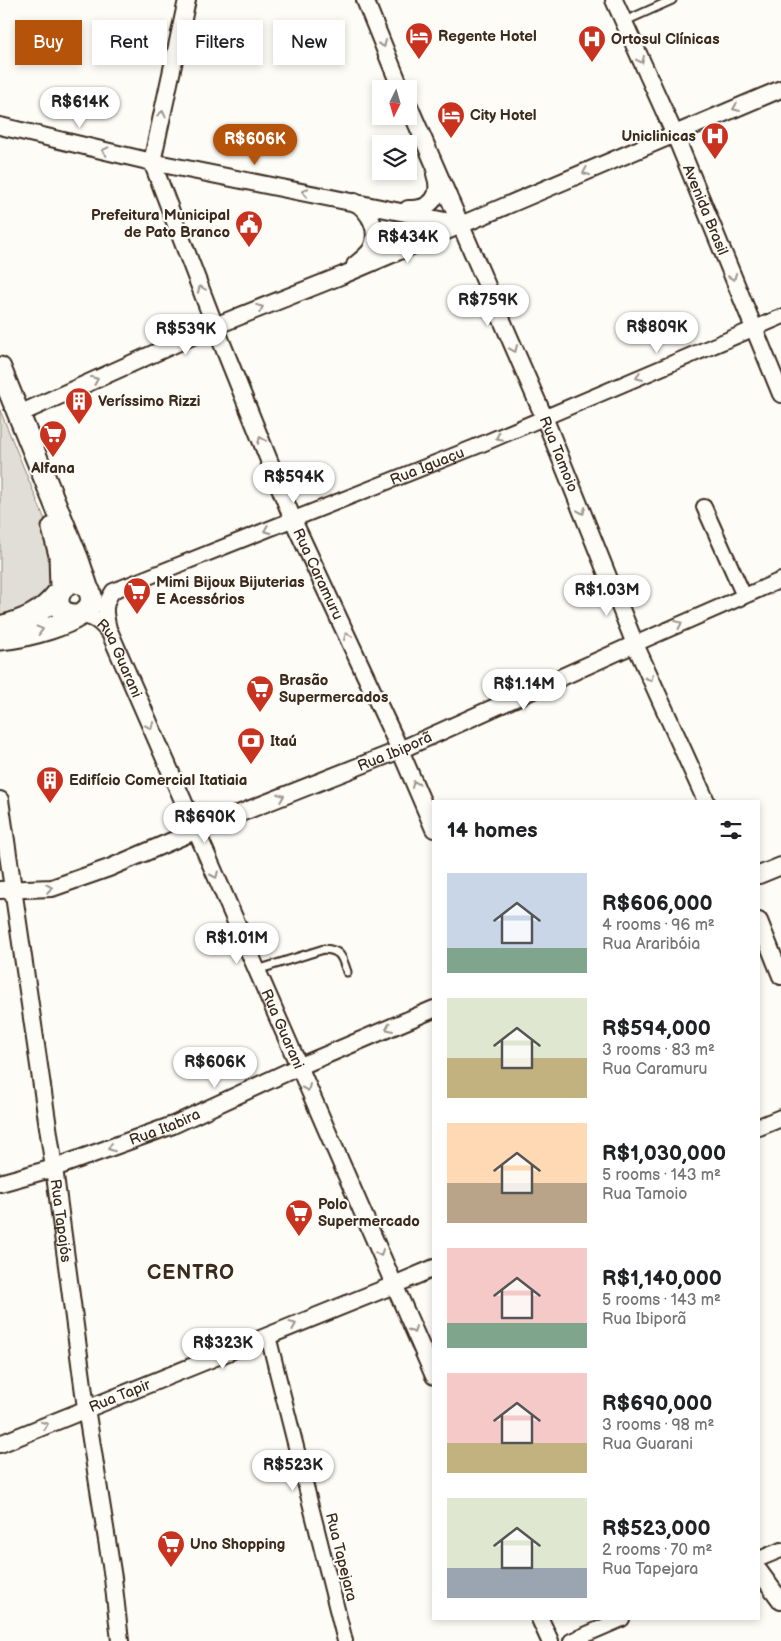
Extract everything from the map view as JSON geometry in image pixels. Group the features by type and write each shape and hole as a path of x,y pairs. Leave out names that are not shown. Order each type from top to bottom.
{"main road":[{"path":"0,368 78,560 86,587"},
{"path":"0,398 37,484 54,531 60,555 60,591 57,599 62,610 69,615 79,615"},
{"path":"0,627 16,623 37,614 51,603 60,591 71,582 82,584 90,592 91,604 84,613 48,628 0,639"}],"street":[{"path":"152,162 187,0"},
{"path":"364,0 397,80"},
{"name":"Avenida Brasil","path":"614,0 676,135 781,394"},
{"path":"19,414 215,326 343,275 781,89"},
{"name":"Rua Tamoio","path":"417,125 544,417 635,644 706,800"},
{"path":"0,126 152,162 460,224"},
{"path":"381,207 415,209 423,208 430,204 436,193 437,180 428,153"},
{"name":"Rua Caramuru","path":"152,162 215,326 294,520 400,750 432,824"},
{"path":"343,275 371,249 375,237 373,224 367,212 353,201"},
{"name":"Rua Iguaçu","path":"113,591 475,447 781,317"},
{"path":"704,506 744,596"},
{"name":"Rua Ibiporã","path":"6,890 52,888 109,868 195,831 400,750 781,580"},
{"path":"86,587 95,592 113,591"},
{"path":"110,633 105,608 106,601 113,591"},
{"name":"Rua Guarani","path":"79,615 97,619 110,633 432,1371"},
{"name":"Rua Tapajós","path":"0,800 6,890 54,1168 86,1408 113,1578 120,1641"},
{"path":"760,875 781,866"},
{"path":"760,924 781,976"},
{"name":"Rua Itabira","path":"0,1183 54,1168 173,1125 298,1067 432,1010"},
{"path":"760,1127 781,1118"},
{"name":"Rua Tapir","path":"0,1444 432,1269"},
{"name":"Rua Tapejara","path":"268,1336 345,1641"},
{"path":"760,1559 781,1550"},
{"path":"760,1572 781,1600"},
{"path":"540,1620 550,1641"},
{"path":"571,1641 620,1620"}],"lane":[{"path":"623,22 672,0"},
{"path":"257,970 324,949 334,950 341,956 347,972"}],"shaded area":[{"path":"0,410 52,537 57,578 43,602 0,618"}],"place":[{"name":"Regente Hotel","path":"419,60"},
{"name":"Ortosul Clínicas","path":"592,63"},
{"name":"City Hotel","path":"451,139"},
{"name":"Uniclinicas","path":"715,160"},
{"name":"Prefeitura Municipal de Pato Branco","path":"249,248"},
{"name":"Veríssimo Rizzi","path":"79,425"},
{"name":"Alfana","path":"53,458"},
{"name":"Mimi Bijoux Bijuterias E Acessórios","path":"137,615"},
{"name":"Brasão Supermercados","path":"260,713"},
{"name":"Itaú","path":"251,765"},
{"name":"Edifício Comercial Itatiaia","path":"50,804"},
{"name":"Polo Supermercado","path":"299,1237"},
{"name":"Uno Shopping","path":"171,1568"}],"district":[{"name":"CENTRO","path":"191,1273"}]}
